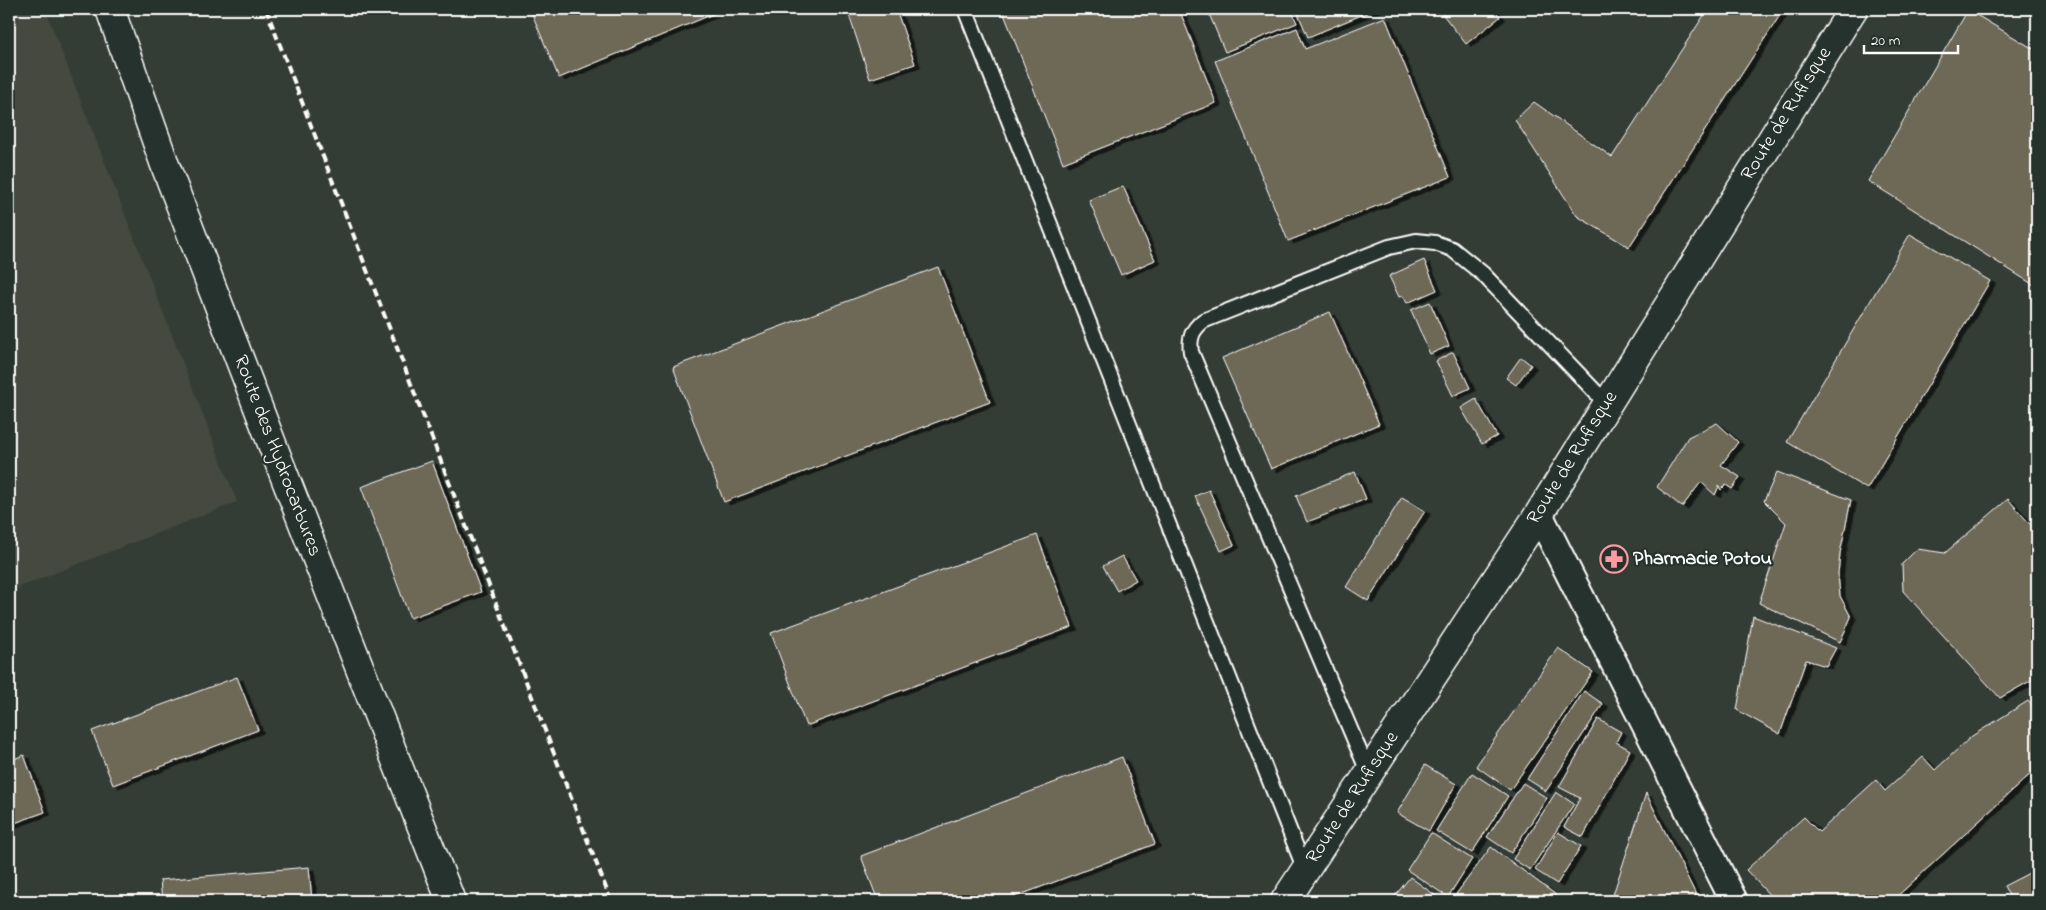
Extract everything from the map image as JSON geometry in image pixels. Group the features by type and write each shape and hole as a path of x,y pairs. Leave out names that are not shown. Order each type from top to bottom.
{"main road":[{"name":"Route des Hydrocarbures","path":"110,9 165,165 451,901"},
{"name":"Route de Rufisque","path":"1285,901 1539,514 1853,9"}],"street":[{"path":"1539,514 1734,901"}],"lane":[{"path":"965,9 1305,870"},
{"path":"1369,774 1191,352 1190,342 1195,327 1203,321 1389,247 1416,241 1435,243 1452,249 1483,274 1607,404"}],"shaded area":[{"path":"9,9 45,9 237,502 9,591"}],"building":[{"path":"530,9 725,9 559,78"},
{"path":"847,9 896,9 915,64 870,79"},
{"path":"1002,9 1179,9 1216,103 1063,163"},
{"path":"1207,9 1291,9 1297,23 1225,52"},
{"path":"1296,9 1376,9 1308,37"},
{"path":"1442,9 1494,9 1500,17 1466,44 1440,11"},
{"path":"1708,9 1784,9 1629,247 1577,216 1515,120 1534,102 1612,157"},
{"path":"2023,9 2037,9 2037,18"},
{"path":"1968,10 2037,51 2037,287 1868,181"},
{"path":"1385,17 1450,177 1288,241 1215,61 1297,28 1305,49"},
{"path":"1123,186 1155,260 1121,275 1089,200"},
{"path":"1910,234 1990,281 1867,489 1787,442"},
{"path":"1424,260 1437,290 1407,303 1403,296 1399,297 1389,276"},
{"path":"938,267 990,402 724,502 673,367"},
{"path":"1430,302 1449,346 1430,354 1411,310"},
{"path":"1330,312 1379,424 1271,469 1222,358"},
{"path":"1453,352 1470,388 1453,396 1436,361"},
{"path":"1521,357 1531,365 1516,385 1506,378"},
{"path":"1476,399 1497,436 1482,444 1461,408"},
{"path":"1717,423 1738,442 1721,465 1740,477 1732,489 1726,485 1721,490 1719,486 1715,495 1701,482 1682,507 1657,487 1688,437"},
{"path":"432,461 481,592 410,618 361,487"},
{"path":"1355,472 1366,499 1307,522 1296,496"},
{"path":"1777,472 1851,500 1840,553 1838,574 1840,596 1851,617 1840,642 1759,603 1786,523 1764,501"},
{"path":"1209,490 1234,545 1221,551 1195,496"},
{"path":"1402,497 1425,511 1368,601 1346,587"},
{"path":"2008,499 2037,532 2037,677 2000,698 1903,591 1902,564 1917,549 1945,553"},
{"path":"1037,535 1072,627 806,726 771,633"},
{"path":"1122,556 1136,580 1117,591 1103,566"},
{"path":"1753,616 1836,648 1826,666 1806,660 1780,734 1737,710"},
{"path":"1558,648 1593,672 1510,790 1476,766"},
{"path":"237,677 258,730 113,785 92,731"},
{"path":"1584,691 1603,704 1546,791 1527,779"},
{"path":"2028,701 2037,711 2037,768 1892,901 1775,901 1746,870 1804,817 1819,832 1876,780 1885,791 1923,757 1935,770 1972,736"},
{"path":"1598,719 1621,732 1616,742 1630,750 1583,837 1564,827 1580,798 1559,787"},
{"path":"24,755 45,812 9,825 9,761"},
{"path":"1122,757 1155,844 1004,901 878,901 861,856"},
{"path":"1425,765 1456,784 1429,831 1397,813"},
{"path":"1472,773 1508,796 1472,853 1436,831"},
{"path":"1523,783 1547,798 1511,853 1487,837"},
{"path":"1556,792 1574,804 1530,870 1513,859"},
{"path":"1646,793 1699,901 1611,901"},
{"path":"1558,832 1581,846 1557,884 1535,870"},
{"path":"1431,833 1472,859 1448,897 1407,870"},
{"path":"1491,847 1556,895 1552,901 1459,901 1454,897"},
{"path":"309,867 312,901 162,901 160,880"},
{"path":"2037,869 2037,901 2012,901 2004,886"},
{"path":"1410,877 1443,901 1391,901"}],"railway":[{"path":"266,9 611,901"}],"place":[{"name":"Pharmacie Potou","path":"1614,559"}]}
